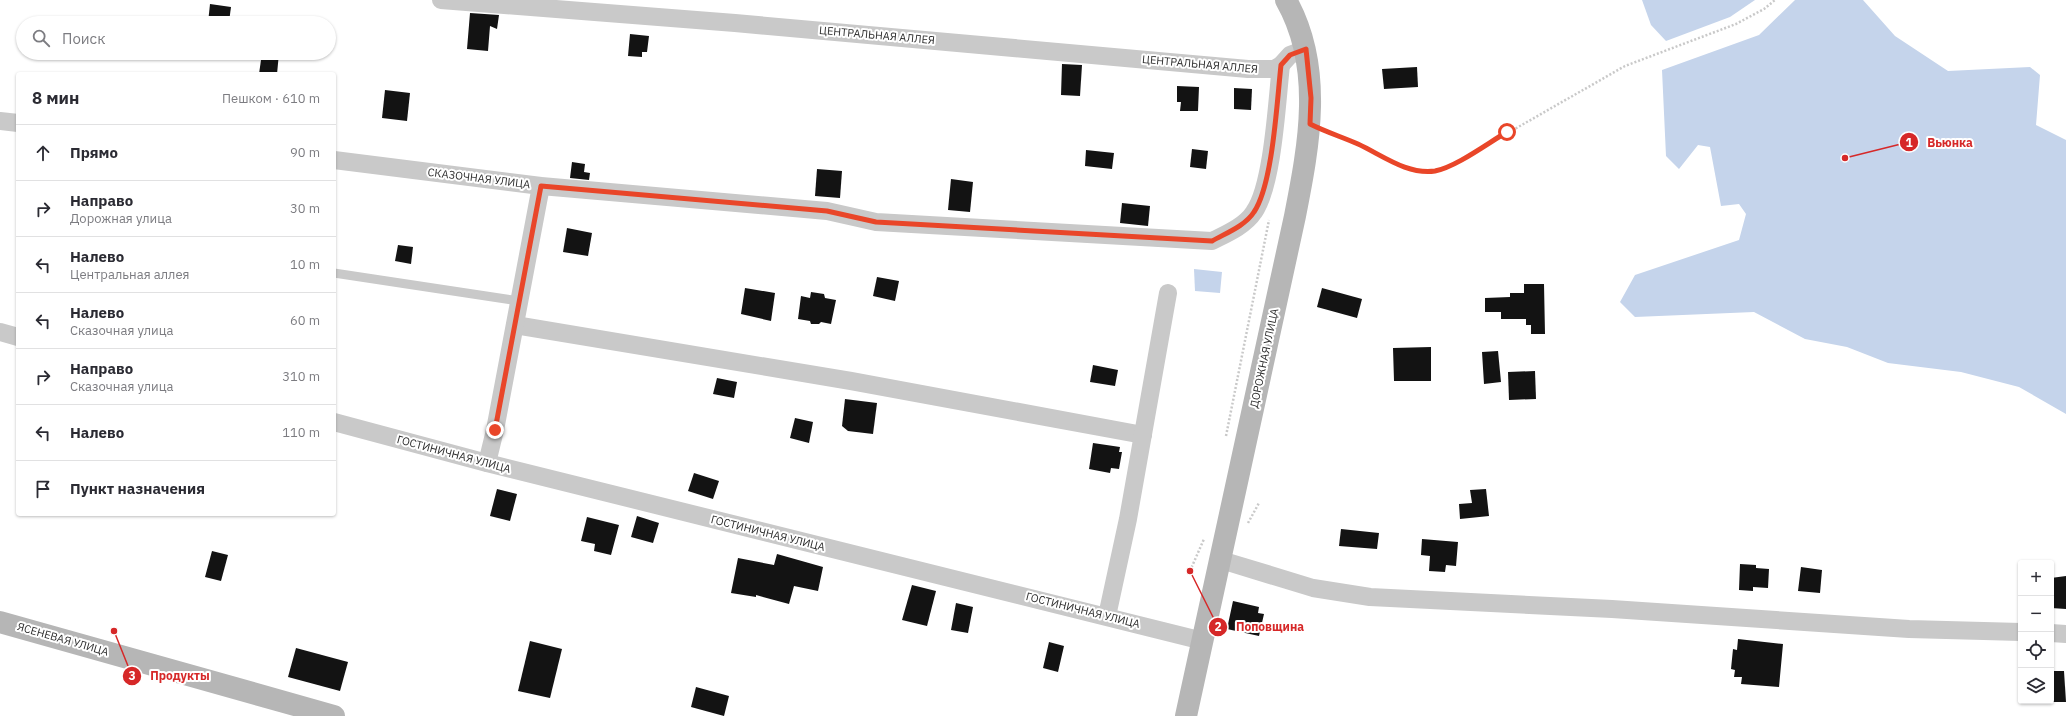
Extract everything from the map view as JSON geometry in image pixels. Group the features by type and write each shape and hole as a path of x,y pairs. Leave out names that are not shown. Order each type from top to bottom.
{"main road":[{"name":"ДОРОЖНАЯ УЛИЦА","path":"1186,716 1293,224 1310,124 1311,98 1306,49 1296,21 1286,0"},
{"name":"ЯСЕНЕВАЯ УЛИЦА","path":"0,622 334,716"}],"street":[{"name":"ЦЕНТРАЛЬНАЯ АЛЛЕЯ","path":"441,0 735,23 1248,69 1274,69 1281,65 1290,55 1306,49"},
{"name":"СКАЗОЧНАЯ УЛИЦА","path":"336,160 541,186 827,211 876,222 1212,241 1237,228 1254,212 1267,181 1281,65"},
{"path":"0,121 16,123"},
{"path":"486,463 515,325 541,186"},
{"path":"1107,616 1128,519 1168,293"},
{"path":"515,325 851,381 1143,435"},
{"path":"0,332 16,336"},
{"name":"ГОСТИНИЧНАЯ УЛИЦА","path":"336,423 486,463 1203,641"},
{"path":"1220,560 1313,588 1370,597 1612,609 1871,627 2018,632"},
{"path":"2054,633 2066,634"}],"lane":[{"path":"336,273 519,301"}],"path":[{"path":"1310,124 1358,144 1405,168 1422,172 1436,170 1450,166 1624,66 1736,24 1764,9 1775,0"},
{"path":"1225,442 1270,218"},
{"path":"1244,530 1258,503"},
{"path":"1190,571 1205,538"}],"water":[{"path":"1642,0 1755,0 1730,17 1666,41 1651,25"},
{"path":"1795,0 1863,0 1895,36 1948,71 2030,67 2040,75 2036,125 2066,140 2066,414 2019,387 1961,372 1888,363 1847,347 1805,339 1754,312 1635,317 1620,302 1635,275 1739,240 1746,214 1739,204 1721,206 1710,147 1698,145 1679,169 1666,156 1662,70 1759,35"},
{"path":"1194,269 1222,272 1220,293 1195,291"}],"building":[{"path":"210,4 231,7 230,16 209,16"},
{"path":"470,13 499,15 497,29 490,26 488,51 467,49"},
{"path":"630,34 649,36 647,52 642,52 642,57 628,56"},
{"path":"261,60 278,60 277,72 259,72"},
{"path":"1062,64 1082,65 1080,96 1061,95"},
{"path":"1417,67 1418,87 1384,89 1382,69"},
{"path":"1177,86 1199,87 1198,111 1180,111 1181,102 1177,102"},
{"path":"1234,88 1252,89 1251,110 1234,109"},
{"path":"385,90 410,93 407,121 382,118"},
{"path":"1192,149 1208,151 1206,169 1190,167"},
{"path":"1086,150 1114,153 1112,169 1085,166"},
{"path":"572,162 585,164 584,172 590,173 589,180 570,178"},
{"path":"817,169 842,171 840,198 815,196"},
{"path":"951,179 973,182 970,212 948,210"},
{"path":"1122,203 1150,206 1148,226 1120,223"},
{"path":"567,228 592,233 588,256 563,252"},
{"path":"398,245 413,247 411,264 395,261"},
{"path":"877,277 899,281 895,301 873,296"},
{"path":"1524,284 1544,284 1545,334 1531,334 1531,325 1526,325 1526,319 1501,319 1501,312 1485,312 1485,298 1510,297 1510,293 1524,293"},
{"path":"745,288 775,293 771,321 741,314"},
{"path":"1322,288 1362,299 1357,318 1317,307"},
{"path":"811,292 824,294 825,298 836,300 831,324 821,322 819,324 811,324 810,321 798,319 801,296 810,298"},
{"path":"1431,347 1431,381 1394,381 1393,348"},
{"path":"1498,351 1501,382 1484,384 1482,352"},
{"path":"1093,365 1118,370 1115,386 1090,382"},
{"path":"1535,371 1536,399 1509,400 1508,372"},
{"path":"717,378 737,382 734,398 713,394"},
{"path":"845,399 877,403 873,434 848,431 842,426"},
{"path":"795,418 813,422 809,443 790,438"},
{"path":"1093,443 1120,447 1119,452 1122,452 1119,469 1111,468 1110,473 1089,469"},
{"path":"694,473 719,481 713,499 688,491"},
{"path":"497,489 517,494 510,521 490,516"},
{"path":"1486,489 1489,516 1460,519 1459,504 1472,503 1470,490"},
{"path":"637,516 659,523 653,543 631,537"},
{"path":"587,517 619,525 611,555 594,551 595,544 581,541"},
{"path":"1341,529 1379,533 1377,549 1339,546"},
{"path":"1422,539 1458,542 1456,566 1446,565 1445,572 1429,571 1430,556 1421,555"},
{"path":"212,551 228,555 221,581 205,577"},
{"path":"777,554 823,567 818,591 794,586 789,604 756,595 756,597 731,593 738,558 774,565"},
{"path":"1740,564 1756,565 1756,568 1769,569 1768,588 1753,587 1753,591 1739,590"},
{"path":"1801,567 1822,570 1820,593 1798,591"},
{"path":"2066,576 2066,609 2054,608 2054,578"},
{"path":"912,585 936,591 927,626 902,620"},
{"path":"1233,601 1259,607 1258,613 1264,614 1259,636 1227,629"},
{"path":"956,603 973,607 968,633 951,630"},
{"path":"1738,639 1783,644 1779,687 1741,684 1742,677 1734,677 1735,670 1731,669 1733,649 1737,650"},
{"path":"530,641 562,649 550,698 518,691"},
{"path":"1049,642 1064,646 1058,672 1043,668"},
{"path":"296,648 348,662 340,691 288,677"},
{"path":"2054,671 2064,671 2066,702 2054,702"},
{"path":"696,687 729,696 724,716 691,707"}],"place":[{"name":"Вьюнка","path":"1845,158"},
{"name":"Поповщина","path":"1190,571"},
{"name":"Продукты","path":"114,631"}],"route":[{"path":"495,430 541,186 827,211 876,222 1212,241 1237,228 1254,212 1267,181 1281,65 1290,55 1306,49 1311,98 1310,124 1358,144 1405,168 1422,172 1450,166 1507,132"}]}
